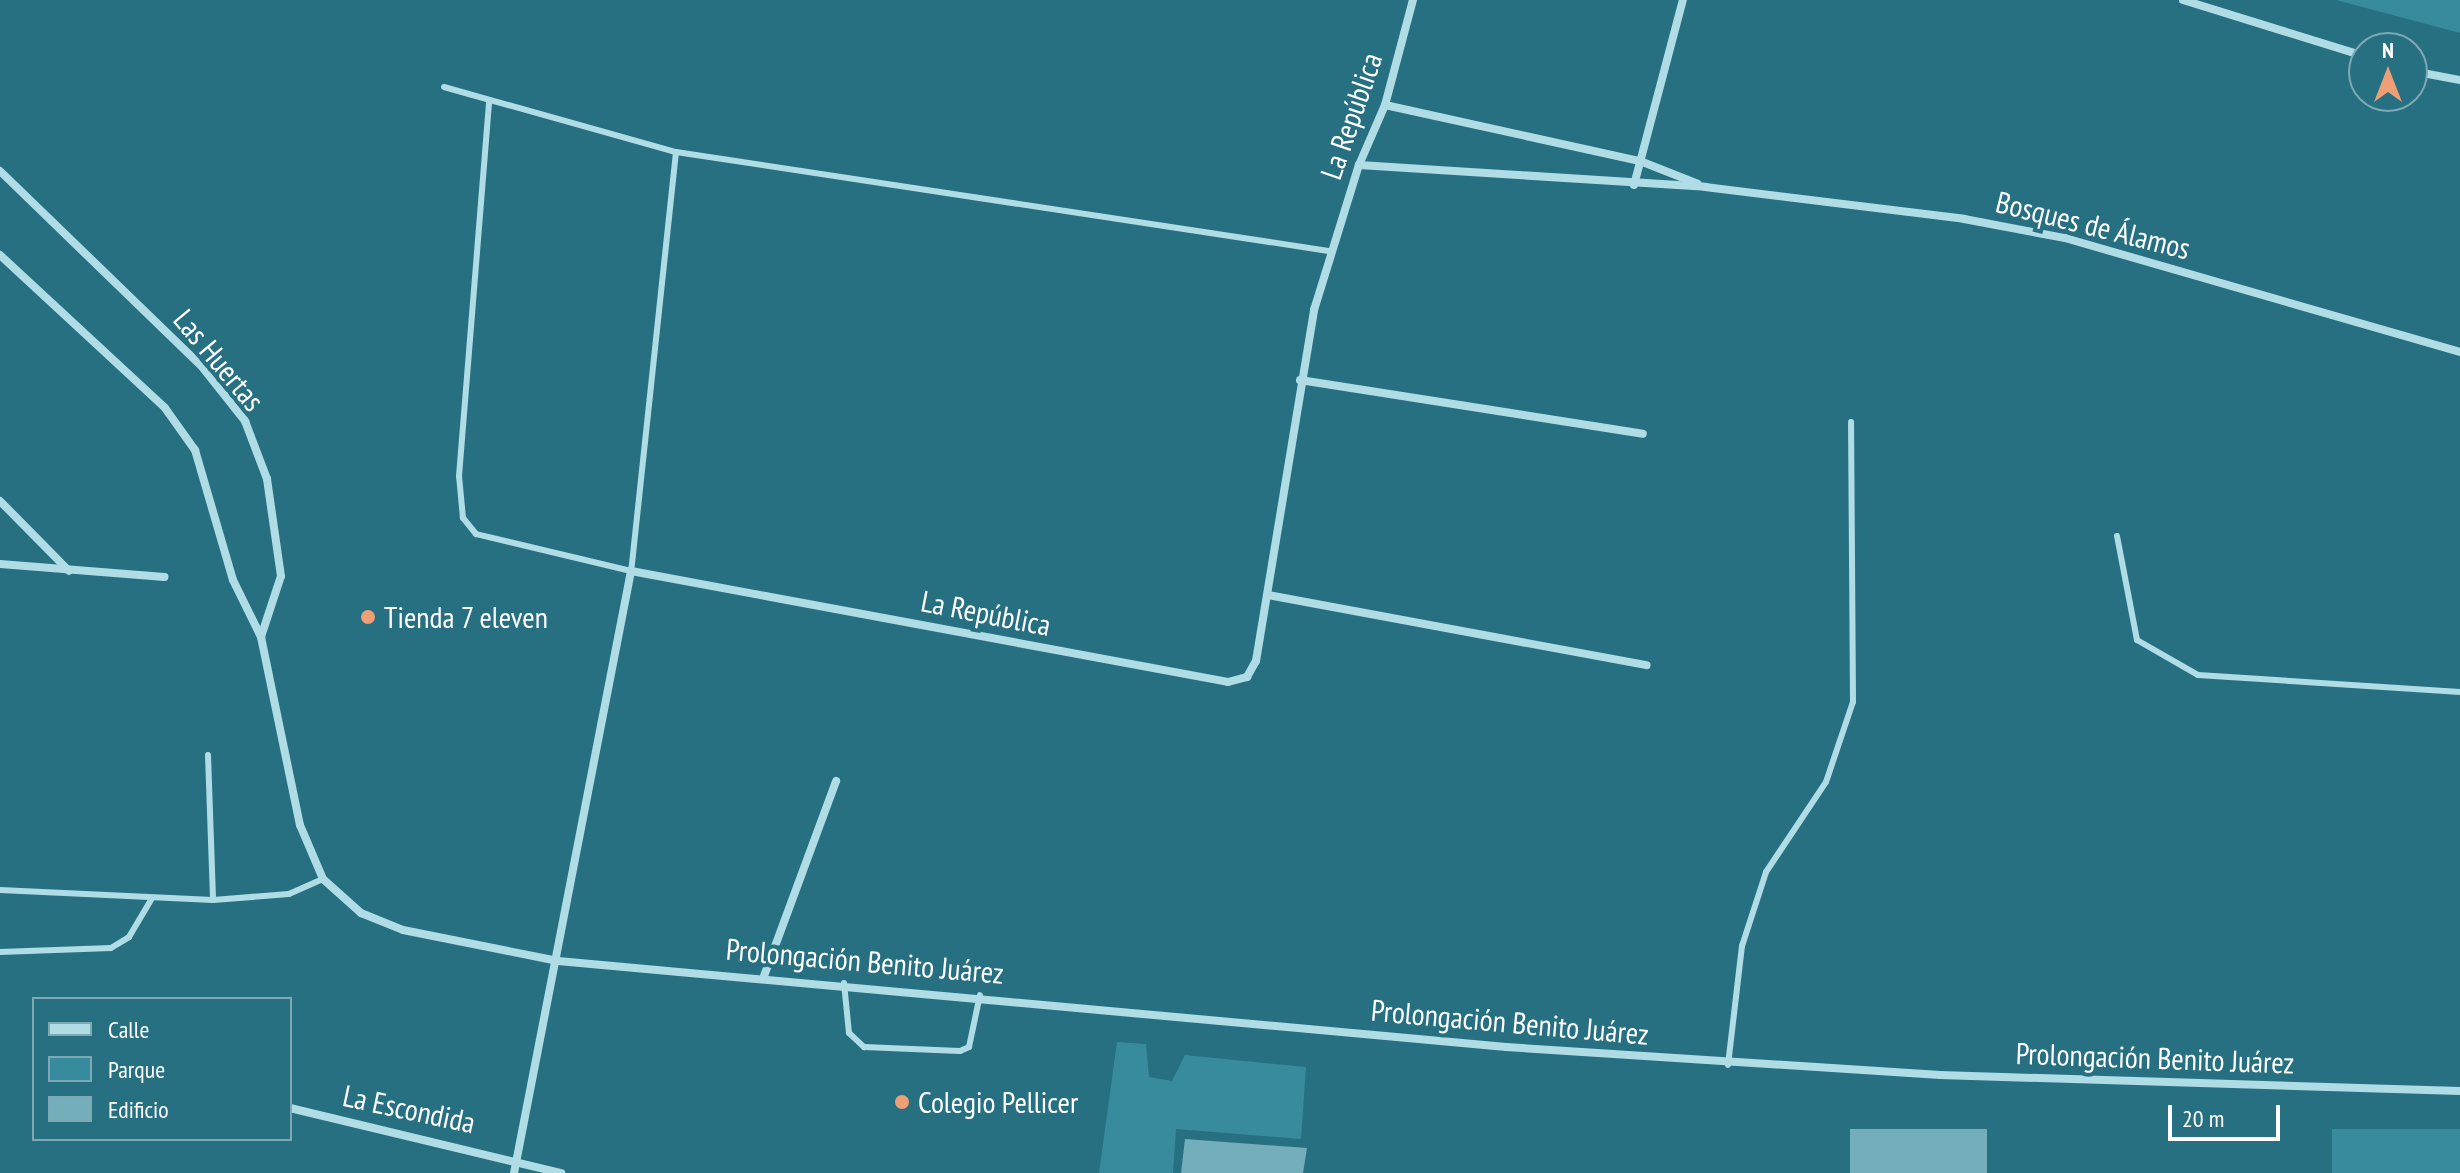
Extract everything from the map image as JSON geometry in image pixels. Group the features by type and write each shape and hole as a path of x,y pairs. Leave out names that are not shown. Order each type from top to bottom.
{"street":[{"name":"La República","path":"631,571 1228,682 1247,677 1256,661 1300,380 1329,251 1359,165 1385,105 1413,0"},
{"path":"1634,185 1683,0"},
{"path":"2183,0 2348,51"},
{"path":"2428,74 2460,80"},
{"name":"Bosques de Álamos","path":"1385,105 1640,161 1705,187"},
{"name":"Bosques de Álamos","path":"1359,165 1634,185 1705,187 2065,238 2460,352"},
{"name":"Las Huertas","path":"0,171 203,368 245,421 267,479 281,576 261,637"},
{"name":"Las Huertas","path":"0,255 165,408 195,450 233,580 261,637 300,825 323,879 361,913 403,930 558,961"},
{"path":"1300,380 1643,434"},
{"path":"0,501 69,571"},
{"path":"0,564 164,577"},
{"path":"514,1173 558,961 631,571"},
{"path":"1268,595 1647,665"},
{"path":"764,976 836,781"},
{"name":"Prolongación Benito Juárez","path":"558,961 980,995 1728,1065 2460,1091"},
{"name":"La Escondida","path":"292,1108 561,1173"}],"lane":[{"path":"444,87 676,152 1329,251"},
{"path":"489,100 459,476 463,518 476,534 631,571 676,152"},
{"path":"1728,1065 1742,946 1766,872 1826,782 1853,702 1851,422"},
{"path":"2117,536 2137,640 2198,675 2460,692"},
{"path":"208,755 213,900"},
{"path":"0,890 151,900 213,900 289,894 323,879"},
{"path":"0,952 111,948 129,937 151,900"},
{"path":"844,983 849,1033 864,1047 960,1051 969,1047 980,995"}],"green space":[{"path":"2336,0 2460,0 2460,33"},
{"path":"1117,1042 1146,1044 1149,1077 1172,1081 1185,1055 1306,1067 1301,1139 1176,1129 1173,1173 1099,1173"},
{"path":"2332,1129 2460,1129 2460,1173 2332,1173"}],"building":[{"path":"1850,1129 1987,1129 1987,1173 1850,1173"},
{"path":"1185,1139 1307,1148 1303,1173 1181,1173"}],"place":[{"name":"Tienda 7 eleven","path":"368,617"},
{"name":"Colegio Pellicer","path":"902,1102"}]}
